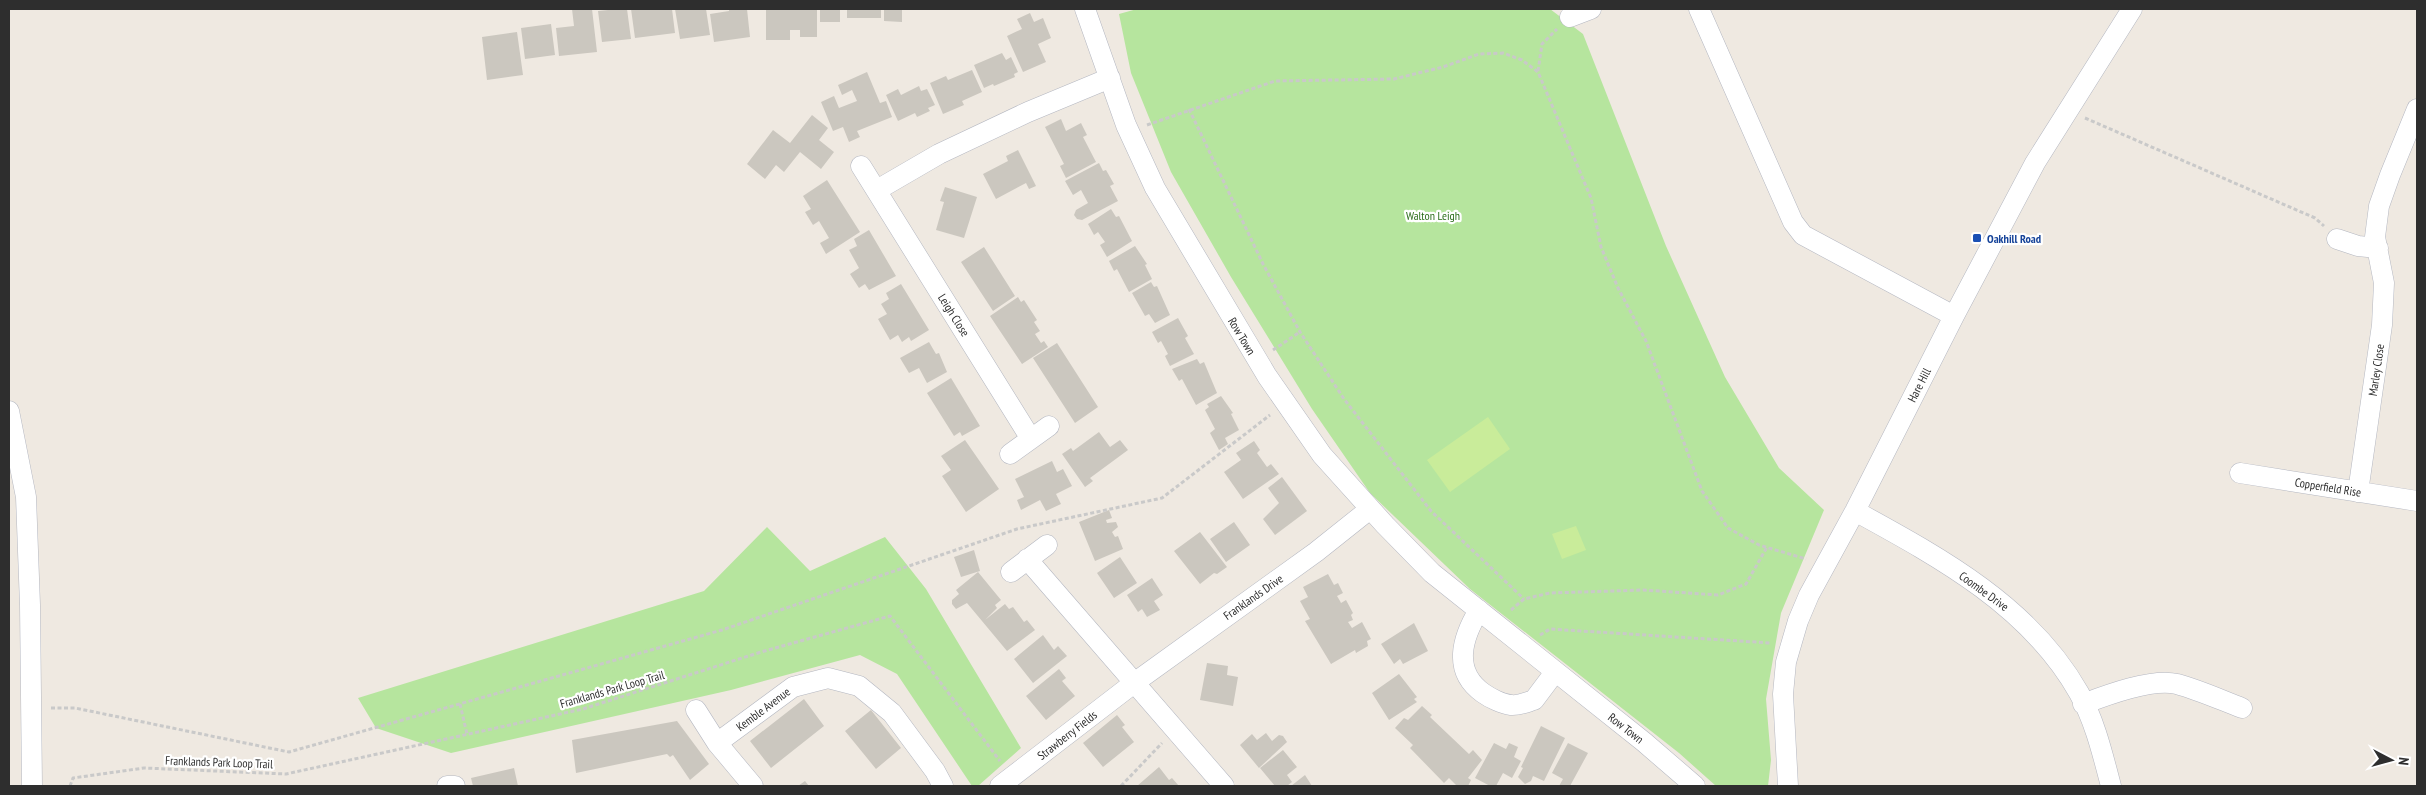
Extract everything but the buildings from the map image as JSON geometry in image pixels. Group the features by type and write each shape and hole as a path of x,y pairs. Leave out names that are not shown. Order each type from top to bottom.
{"street":[{"name":"Row Town","path":"1085,9 1130,133 1155,188 1284,404 1322,455 1370,510 1432,573 1644,742 1695,786"},
{"path":"1570,17 1591,9"},
{"path":"1699,9 1793,222 1803,234 1954,316"},
{"name":"Hare Hill","path":"1788,786 1783,694 1786,662 1798,621 1824,565 1855,511 1954,316 2035,163 2132,9"},
{"path":"877,190 939,154 1028,112 1110,78"},
{"name":"Marley Close","path":"2358,492 2382,325 2384,282 2375,237 2380,206 2390,175 2417,109"},
{"name":"Leigh Close","path":"861,166 1031,439"},
{"path":"2337,239 2358,246 2378,248"},
{"path":"9,411 26,497 30,606 32,786"},
{"path":"1010,454 1048,426"},
{"name":"Copperfield Rise","path":"2240,473 2417,501"},
{"name":"Franklands Drive","path":"1134,683 1316,552 1370,510"},
{"name":"Coombe Drive","path":"1855,511 1931,553 2007,606 2048,648 2080,694 2099,744 2111,786"},
{"path":"1010,572 1047,545"},
{"path":"1027,559 1224,786"},
{"path":"1478,610 1467,630 1462,650 1464,671 1473,686 1490,698 1511,705 1534,700 1555,672"},
{"name":"Kemble Avenue","path":"717,744 793,687 828,678 859,686 892,713 935,771 943,786"},
{"name":"Strawberry Fields","path":"1006,782 1134,683"},
{"path":"2083,704 2107,695 2159,683 2176,684 2242,708"},
{"path":"696,710 717,744 753,786"},
{"path":"448,786 455,786"}],"path":[{"path":"1538,72 1542,44 1570,17"},
{"path":"1130,133 1157,120 1275,81 1394,79 1443,67 1479,54 1503,53 1522,60 1538,72 1591,198 1601,248 1618,288 1646,341 1702,491 1728,528 1767,547 1824,565"},
{"path":"1189,109 1258,256 1300,332 1344,399 1431,511 1524,599"},
{"path":"2068,111 2315,218 2337,239"},
{"path":"1257,360 1300,332"},
{"path":"31,707 75,708 289,752 722,630 1018,529 1162,498 1284,404"},
{"path":"1495,624 1524,599 1550,593 1643,590 1718,595 1746,584 1767,547"},
{"name":"Franklands Park Loop Trail","path":"70,786 73,778 144,768 286,774 583,709 761,652 890,616 1006,782"},
{"path":"1522,646 1550,629 1791,644"},
{"path":"460,704 467,734"},
{"path":"1121,786 1175,730"}],"green space":[{"name":"Walton Leigh","path":"1137,9 1550,9 1583,34 1666,246 1725,377 1779,468 1824,510 1781,613 1766,699 1771,760 1768,786 1716,786 1679,753 1470,589 1370,493 1312,409 1231,277 1171,172 1131,73 1119,14"},
{"path":"1488,417 1510,449 1450,492 1427,460"},
{"path":"1576,526 1586,550 1562,559 1552,534"},
{"path":"767,527 810,571 885,537 926,589 1021,748 978,786 972,786 897,674 860,655 731,690 451,753 376,728 358,698 704,591"}],"place":[{"name":"Oakhill Road","path":"1977,238"}]}
